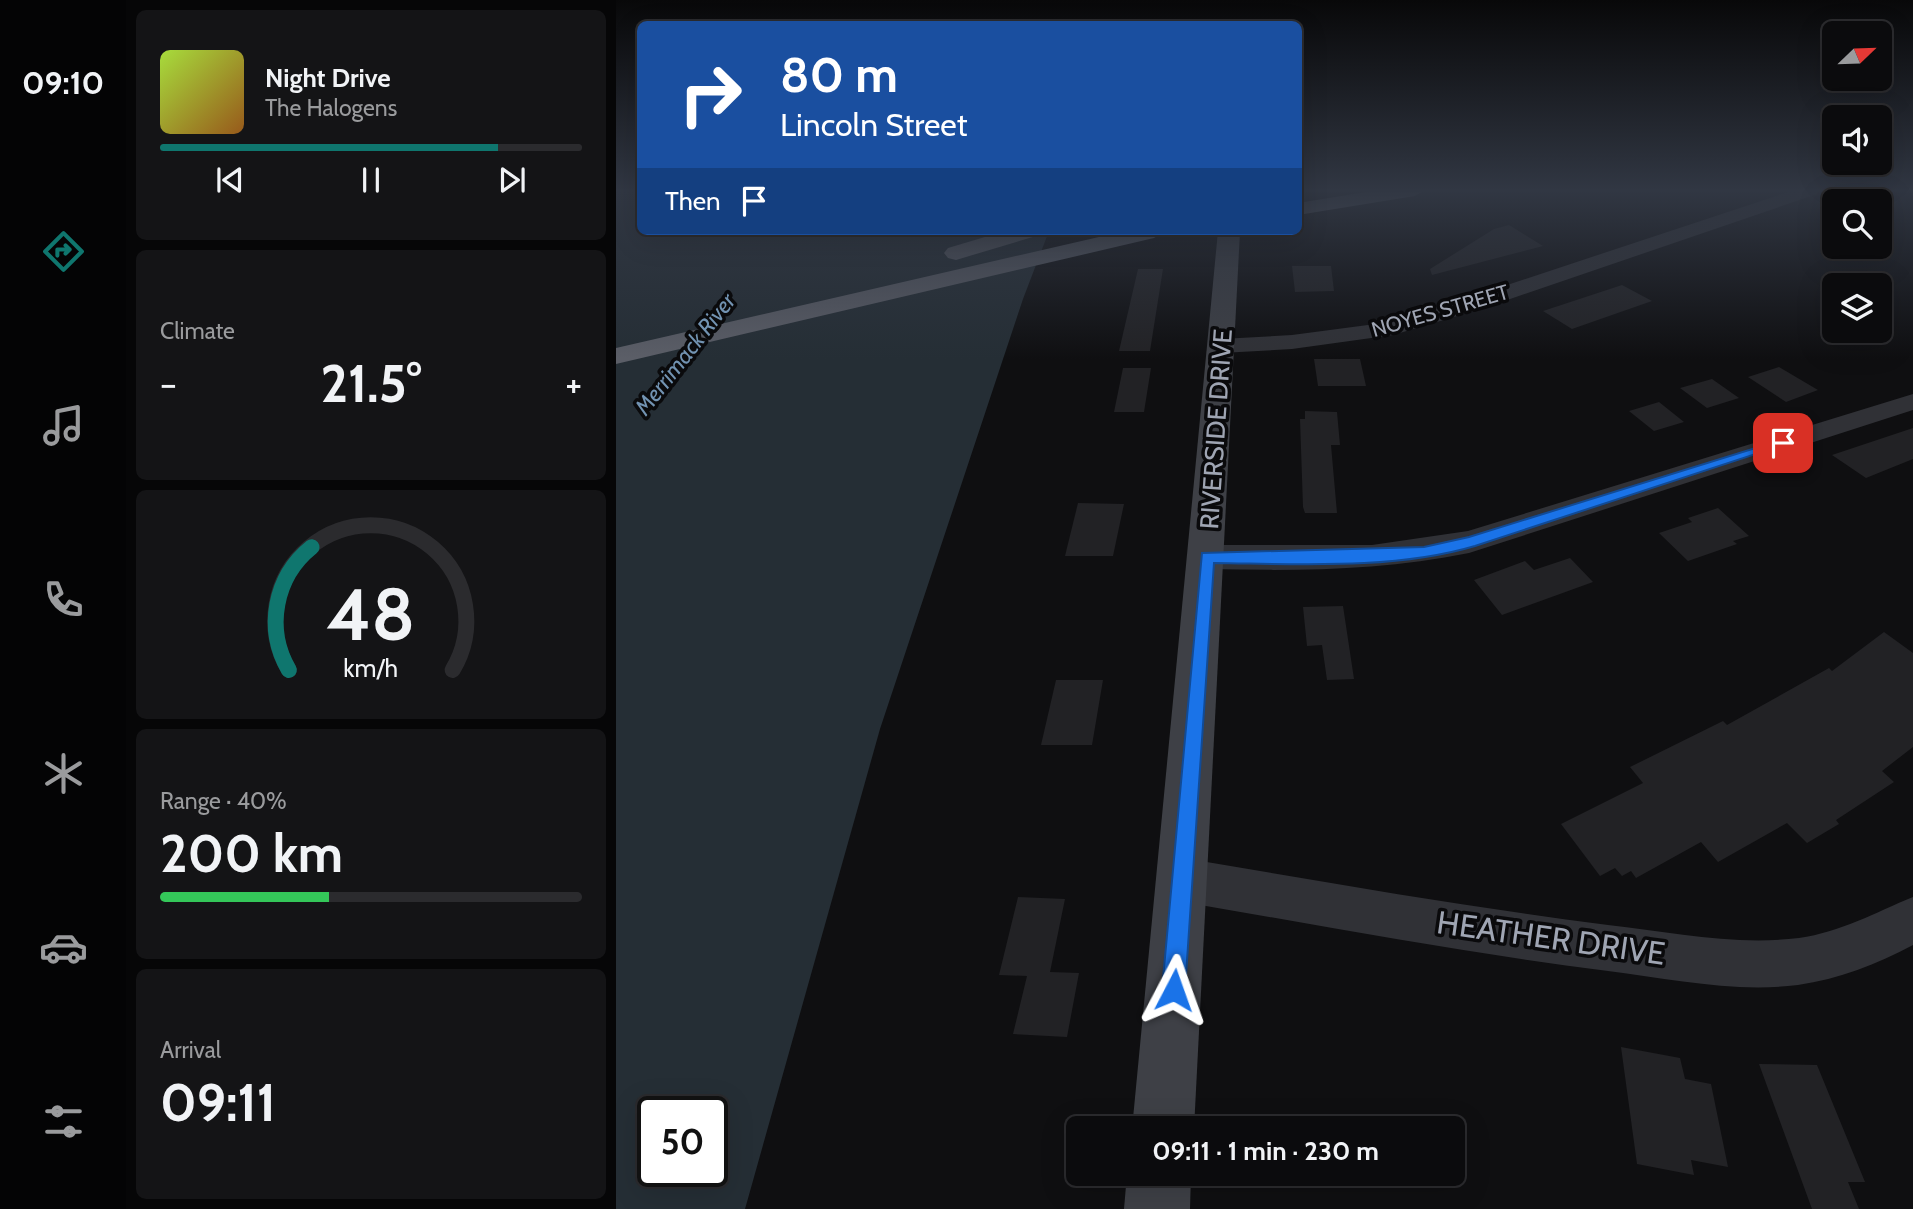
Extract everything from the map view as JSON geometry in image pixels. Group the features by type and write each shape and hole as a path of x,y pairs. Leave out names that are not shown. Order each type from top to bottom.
{"highway":[{"path":"947,256 978,246"},
{"path":"868,273 990,246"},
{"path":"616,356 1088,246"}],"main road":[{"name":"RIVERSIDE DRIVE","path":"1164,1116 1228,246"},
{"path":"1157,1209 1158,1186"}],"street":[{"name":"NOYES STREET","path":"1221,346 1293,342 1385,330 1476,303 1644,246"},
{"path":"1207,557 1298,559 1424,553 1469,542 1913,402"},
{"name":"HEATHER DRIVE","path":"1183,880 1570,944 1729,962 1779,964 1840,955 1885,936 1913,920"}],"water":[{"name":"Merrimack River","path":"616,246 1043,246 1023,299 880,729 745,1209 616,1209"}],"building":[{"path":"1466,246 1541,246 1432,275 1430,269"},
{"path":"1292,266 1331,266 1334,291 1295,292"},
{"path":"1138,269 1163,269 1150,351 1119,351"},
{"path":"1622,285 1652,301 1572,329 1543,311"},
{"path":"1314,359 1360,359 1366,386 1318,386"},
{"path":"1779,367 1818,390 1786,402 1748,377"},
{"path":"1123,368 1151,368 1144,412 1114,412"},
{"path":"1712,379 1739,398 1707,408 1680,388"},
{"path":"1659,402 1684,422 1654,431 1629,411"},
{"path":"1305,411 1337,412 1340,445 1331,445 1337,513 1305,513 1303,507 1300,419 1305,419"},
{"path":"1913,428 1913,459 1866,478 1832,455"},
{"path":"1078,503 1124,504 1113,556 1065,556"},
{"path":"1718,508 1749,536 1733,541 1737,544 1688,561 1659,533 1692,522 1688,518"},
{"path":"1570,558 1593,582 1502,615 1474,580 1525,561 1534,570"},
{"path":"1343,606 1354,679 1327,680 1322,645 1307,646 1303,607"},
{"path":"1884,632 1913,653 1913,747 1882,771 1894,782 1836,820 1839,824 1807,843 1787,823 1718,862 1701,842 1636,878 1631,871 1622,876 1615,868 1600,876 1561,824 1643,783 1630,767 1723,721 1727,725 1829,668 1832,671"},
{"path":"1056,680 1103,680 1092,745 1041,745"},
{"path":"1018,897 1065,899 1050,972 1079,973 1067,1037 1013,1034 1027,976 999,975"},
{"path":"1621,1047 1680,1058 1685,1079 1711,1084 1728,1167 1691,1160 1694,1175 1637,1164"},
{"path":"1759,1064 1817,1065 1865,1182 1848,1182 1859,1209 1812,1209"}],"route":[{"path":"1174,990 1207,557 1298,559 1424,553 1469,542 1783,443"}]}
